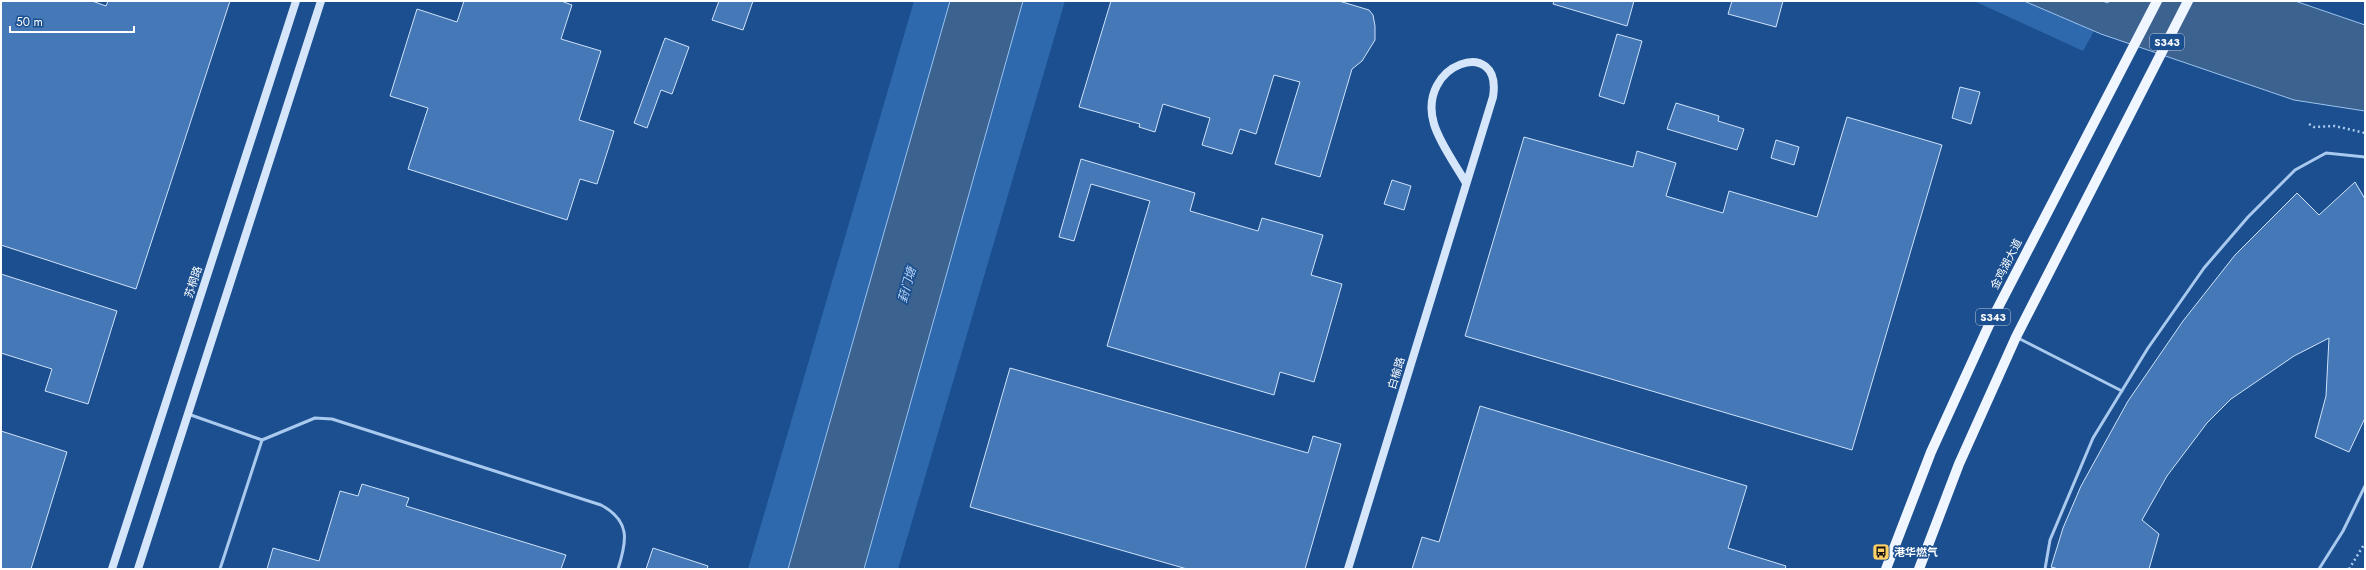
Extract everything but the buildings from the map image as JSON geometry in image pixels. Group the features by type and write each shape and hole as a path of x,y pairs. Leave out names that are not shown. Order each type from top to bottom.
{"main road":[{"name":"苏桐路","path":"112,569 296,1"},
{"path":"138,569 321,1"},
{"name":"金鸡湖大道","path":"1886,569 1931,452 1989,325 2157,1"},
{"name":"S343","path":"1919,569 1959,464 2016,337 2188,1"},
{"name":"白榆路","path":"1348,569 1466,183 1494,86 1489,70 1474,62 1458,64 1443,74 1432,104 1434,125 1466,183"}],"lane":[{"path":"2045,569 2050,540 2093,438 2148,348 2204,268 2248,217 2295,170 2326,153 2365,157"},
{"path":"2016,337 2122,391"},
{"path":"188,414 262,440 315,418 332,419 601,505 618,516 624,531 624,547 618,569"},
{"path":"220,569 262,440"},
{"path":"2319,569 2343,531 2365,486"}],"path":[{"path":"2309,124 2314,127 2336,126 2365,133"},
{"path":"2349,569 2365,544"}],"shaded area":[{"path":"914,1 950,1 788,569 748,569"},
{"path":"1023,1 1065,1 898,569 864,569"},
{"path":"1974,1 2024,1 2094,31 2083,51"}],"water":[{"name":"葑门塘","path":"950,1 1023,1 864,569 788,569"},
{"path":"2024,1 2102,1 2108,3 2109,1 2295,1 2365,25 2365,111 2294,100 2101,34"}],"place":[{"name":"港华燃气","path":"1881,552"}]}
